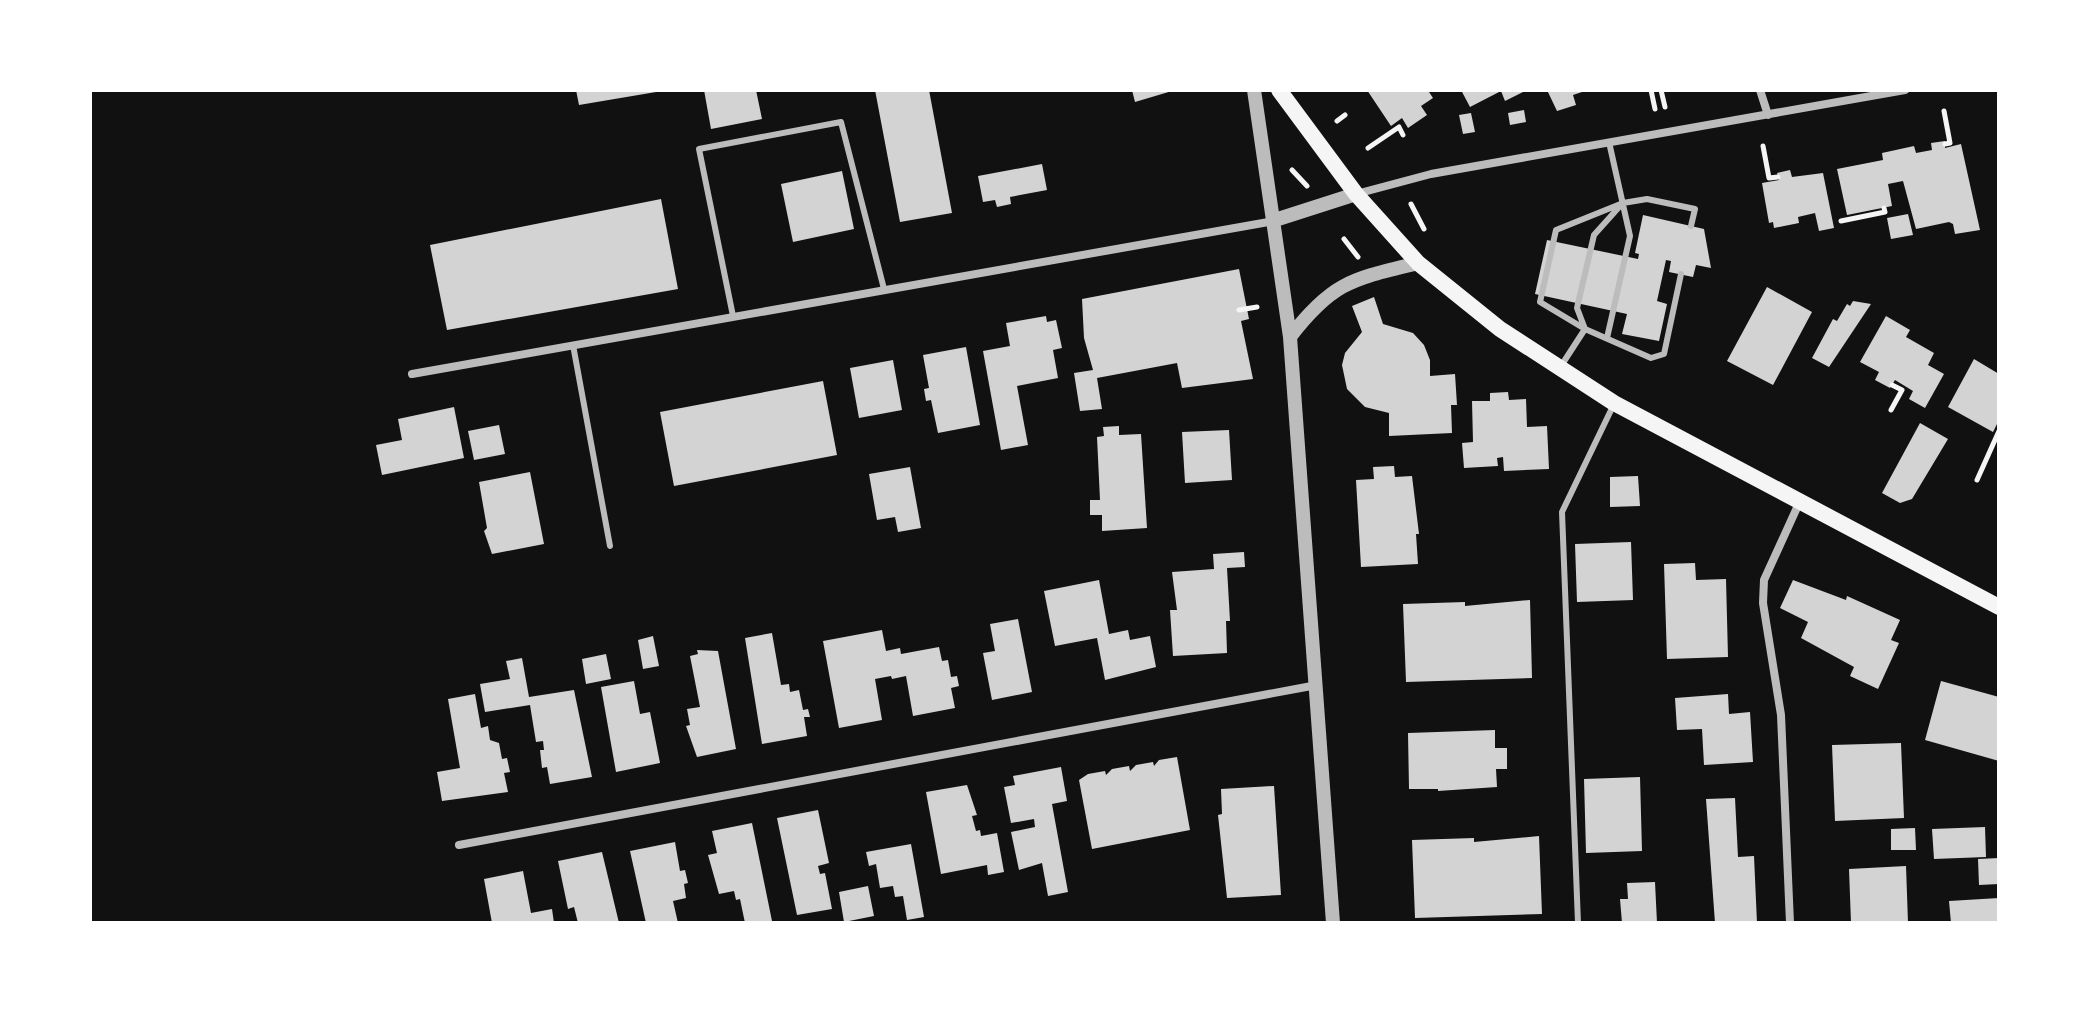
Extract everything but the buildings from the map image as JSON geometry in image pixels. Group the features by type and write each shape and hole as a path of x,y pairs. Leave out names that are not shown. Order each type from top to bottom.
{"main road":[{"path":"1279,90 1356,194 1418,263 1500,329 1614,403 1999,607"}],"street":[{"path":"1254,90 1290,337 1318,685 1333,923"},
{"path":"1760,90 1768,115"},
{"path":"412,374 1275,220 1431,174 1905,90"},
{"path":"1290,337 1312,308 1339,285 1418,263"},
{"path":"1790,923 1781,715 1766,626 1764,580 1800,500"},
{"path":"459,845 1318,685"}],"lane":[{"path":"733,316 699,149 841,122 884,289"},
{"path":"1607,338 1630,236 1609,142"},
{"path":"1681,274 1664,354 1651,358 1585,329 1540,302 1556,230 1623,203 1647,199 1695,209 1691,226"},
{"path":"1585,329 1577,308 1594,235 1623,203"},
{"path":"1560,368 1585,329"},
{"path":"573,345 610,546"},
{"path":"1578,923 1562,512 1614,403"}],"path":[{"path":"1651,90 1655,109"},
{"path":"1661,90 1665,107"},
{"path":"1944,111 1950,143 1945,144"},
{"path":"1337,121 1345,115"},
{"path":"1368,148 1405,123"},
{"path":"1399,127 1403,135"},
{"path":"1763,146 1769,178 1778,177"},
{"path":"1841,221 1885,212 1884,208"},
{"path":"1344,239 1362,263"},
{"path":"1239,310 1257,307"},
{"path":"1891,410 1902,390 1892,385"},
{"path":"1977,480 1999,431"}]}
